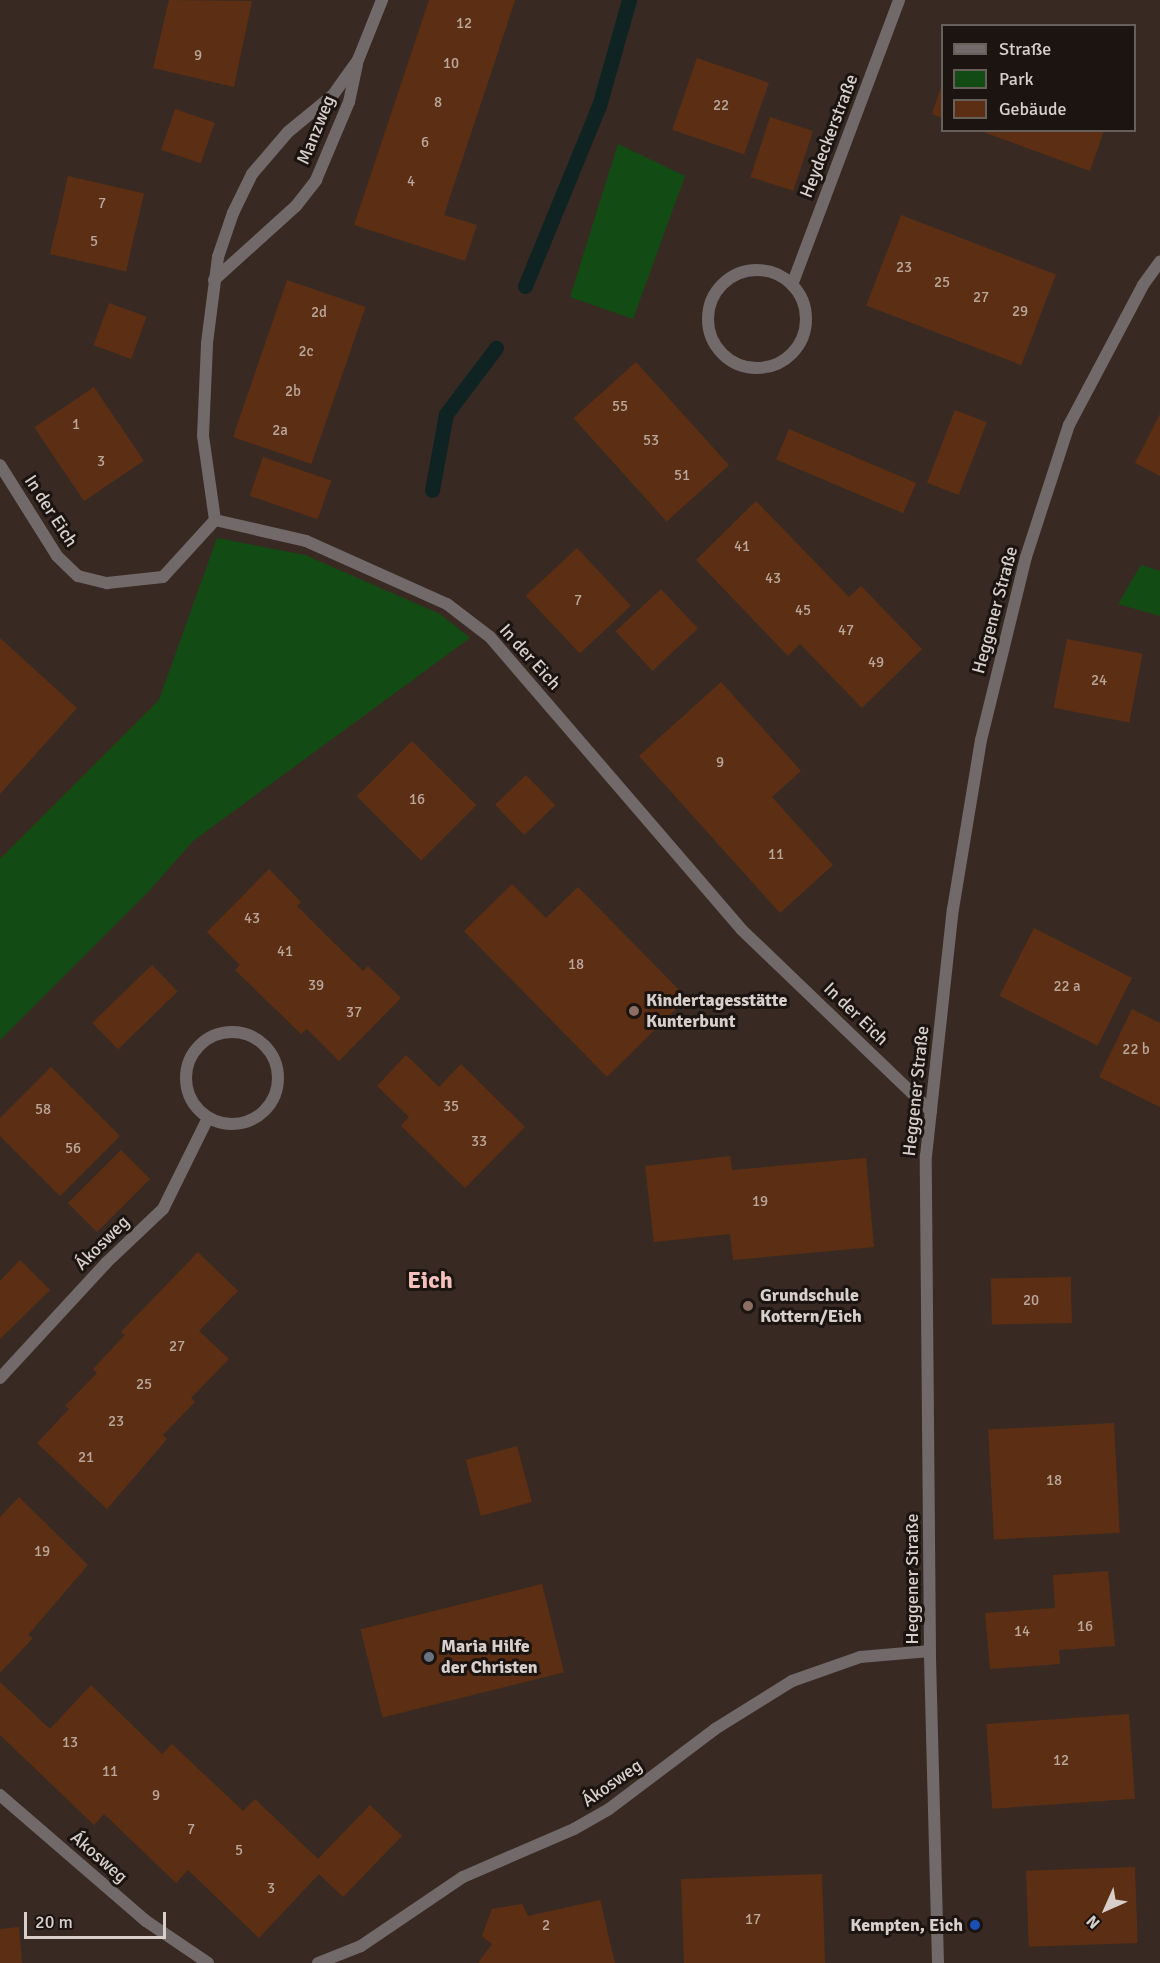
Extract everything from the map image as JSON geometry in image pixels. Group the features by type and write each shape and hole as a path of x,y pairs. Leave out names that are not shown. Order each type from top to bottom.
{"street":[{"name":"Manzweg","path":"214,280 296,206 316,180 349,102 358,60 382,0"},
{"name":"Heydeckerstraße","path":"792,285 899,0"},
{"name":"Manzweg","path":"215,520 204,436 214,280 233,213 252,174 288,132 333,95 358,60"},
{"name":"Heggener Straße","path":"938,1963 930,1650 926,1156 953,909 981,740 1012,607 1069,425 1143,285 1160,262"},
{"path":"746,271 779,275 792,285 806,311 806,326 793,352 766,368 748,367 733,362 719,351 711,336 707,320 718,288 746,271"},
{"name":"In der Eich","path":"0,465 57,556 78,576 107,583 163,577 215,520 306,541 447,604 490,637 742,930 931,1111"},
{"path":"229,1032 258,1040 276,1065 274,1097 254,1120 238,1125 208,1118 189,1096 186,1074 192,1054 201,1043 229,1032"},
{"name":"Ákosweg","path":"0,1378 106,1263 163,1209 208,1118"},
{"name":"Ákosweg","path":"318,1963 362,1946 463,1877 574,1829 609,1809 715,1729 792,1681 860,1657 930,1650"},
{"name":"Ákosweg","path":"0,1795 146,1921 208,1963"}],"green space":[{"path":"618,144 685,176 633,319 570,297"},
{"path":"217,538 305,555 440,614 470,638 193,841 149,891 0,1040 0,859 159,700"},
{"path":"1141,565 1160,571 1160,616 1118,604"}],"building":[{"path":"169,0 252,1 234,87 153,68"},
{"path":"429,0 515,0 444,215 477,225 465,261 354,225"},
{"path":"697,58 769,83 744,155 672,130"},
{"path":"941,87 941,118 932,114"},
{"path":"175,109 215,123 201,163 161,150"},
{"path":"770,117 813,131 793,191 751,177"},
{"path":"983,132 1103,132 1090,171"},
{"path":"68,176 144,194 126,271 50,254"},
{"path":"901,215 1056,274 1021,365 866,306"},
{"path":"287,280 365,307 311,464 233,437"},
{"path":"109,303 147,317 131,359 94,345"},
{"path":"636,362 729,465 667,522 574,418"},
{"path":"94,387 144,461 84,501 34,427"},
{"path":"955,410 987,422 959,495 927,483"},
{"path":"1160,414 1160,476 1135,463"},
{"path":"789,429 916,483 903,513 776,459"},
{"path":"263,457 331,480 318,519 250,496"},
{"path":"756,501 849,597 861,586 922,649 862,708 800,644 788,656 696,560"},
{"path":"577,548 631,606 580,654 526,596"},
{"path":"661,589 698,628 652,671 616,631"},
{"path":"0,638 77,708 0,794"},
{"path":"1067,639 1143,654 1129,722 1054,708"},
{"path":"721,682 801,771 772,797 833,865 780,913 639,756"},
{"path":"412,741 476,805 421,861 357,796"},
{"path":"526,775 555,805 524,835 495,805"},
{"path":"269,869 301,902 297,906 330,939 363,971 368,966 401,998 339,1061 307,1029 301,1034 235,970 240,965 207,932"},
{"path":"512,884 546,918 578,887 687,998 607,1077 464,931"},
{"path":"1034,928 1132,978 1098,1046 999,996"},
{"path":"152,965 178,992 118,1049 92,1023"},
{"path":"1132,1009 1160,1023 1160,1107 1099,1077"},
{"path":"406,1055 439,1087 461,1064 525,1127 465,1188 401,1126 409,1117 377,1086"},
{"path":"51,1067 120,1136 60,1196 0,1136 0,1118"},
{"path":"121,1150 150,1179 97,1232 68,1203"},
{"path":"730,1156 732,1170 866,1158 874,1247 733,1260 730,1234 654,1242 645,1166"},
{"path":"198,1252 238,1291 199,1331 229,1359 191,1398 195,1402 163,1435 167,1439 107,1509 37,1443 69,1409 65,1406 97,1373 93,1369 125,1335 121,1332"},
{"path":"20,1260 50,1290 0,1339 0,1281"},
{"path":"1071,1277 1072,1323 992,1324 991,1278"},
{"path":"1114,1423 1120,1533 994,1539 988,1430"},
{"path":"517,1446 532,1502 481,1516 466,1460"},
{"path":"19,1497 88,1565 28,1635 33,1638 0,1673 0,1517"},
{"path":"1108,1571 1115,1646 1059,1650 1060,1664 990,1669 985,1613 1055,1608 1053,1575"},
{"path":"542,1584 564,1672 383,1718 361,1629"},
{"path":"0,1682 50,1729 91,1685 162,1754 172,1744 243,1811 255,1799 318,1859 370,1805 402,1836 343,1897 319,1874 259,1938 188,1870 176,1883 104,1814 94,1825 0,1735"},
{"path":"1129,1714 1135,1799 992,1809 986,1724"},
{"path":"1135,1867 1138,1943 1029,1947 1026,1871"},
{"path":"822,1874 825,1963 684,1963 681,1879"},
{"path":"600,1900 615,1963 478,1963 492,1944 482,1936 492,1909 522,1904 528,1916"},
{"path":"19,1927 22,1963 0,1963 0,1929"}],"waterway":[{"path":"525,286 599,106 629,0"},
{"path":"432,490 446,414 496,348"}],"place":[{"name":"Kindertagesstätte Kunterbunt","path":"634,1011"},
{"name":"Grundschule Kottern/Eich","path":"748,1306"},
{"name":"Maria Hilfe der Christen","path":"429,1657"},
{"name":"Kempten, Eich","path":"975,1925"}],"district":[{"name":"Eich","path":"430,1281"}]}
